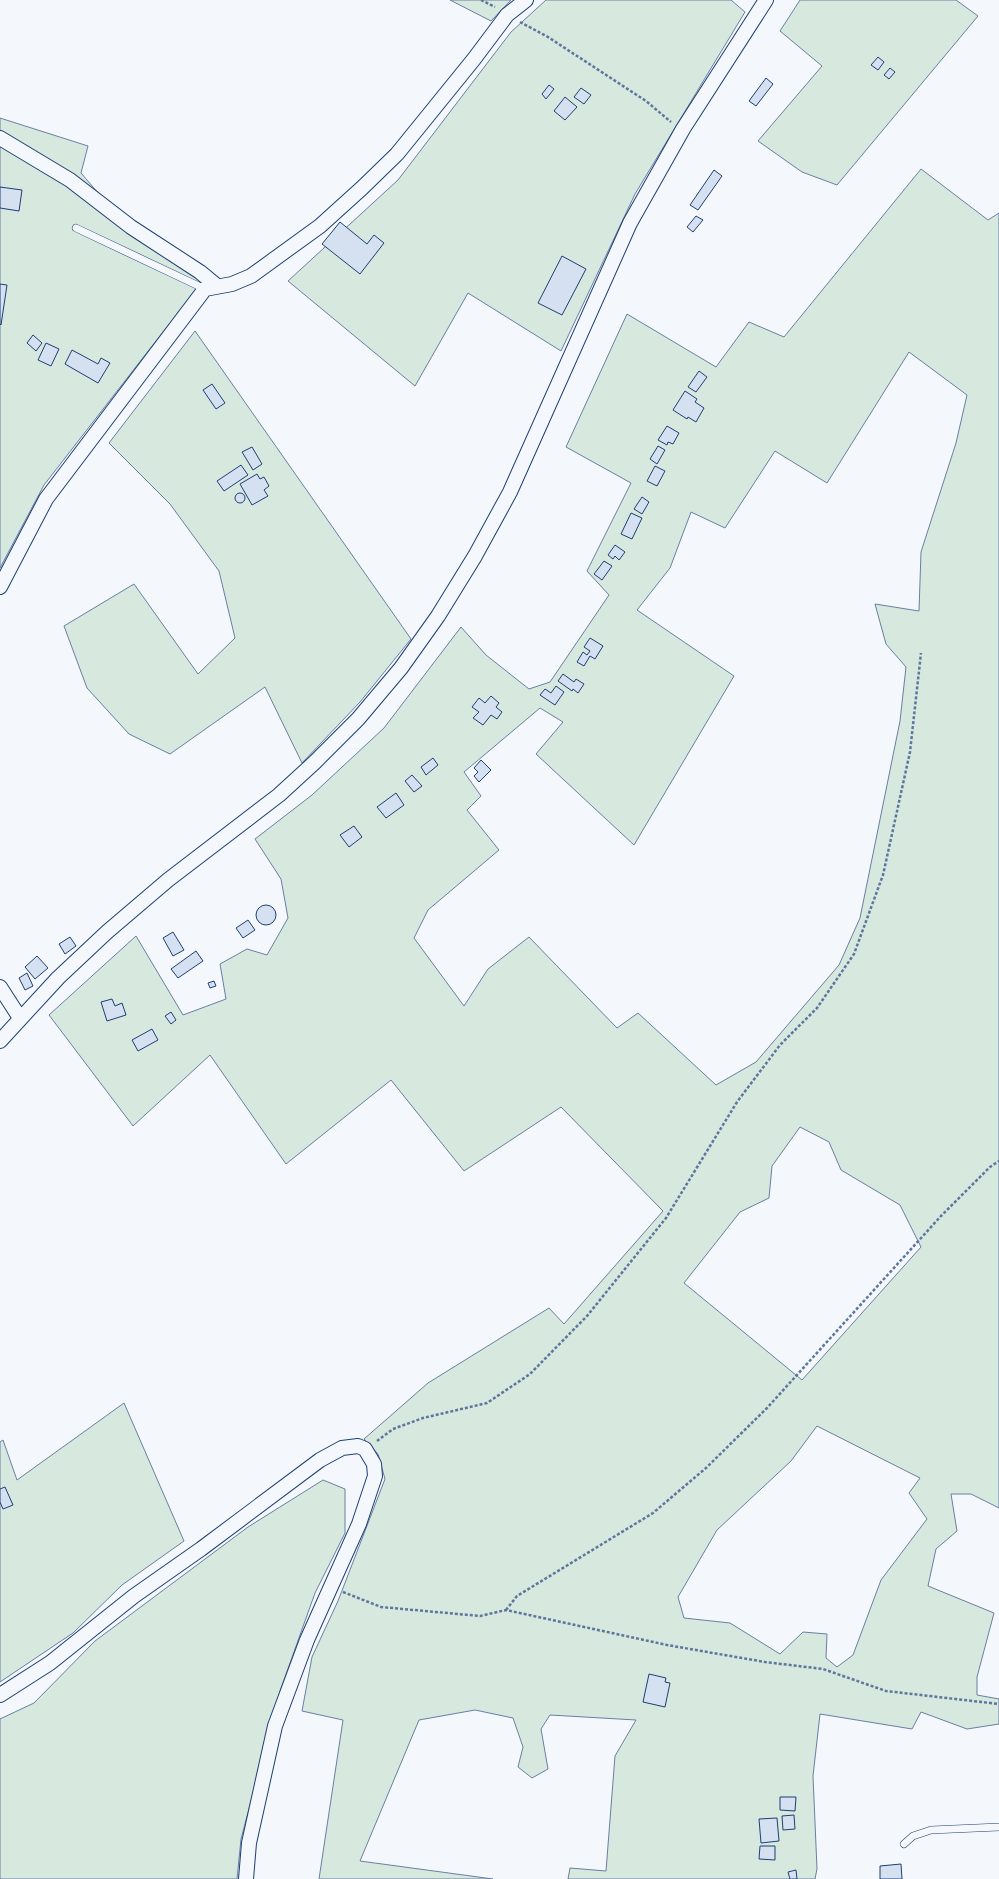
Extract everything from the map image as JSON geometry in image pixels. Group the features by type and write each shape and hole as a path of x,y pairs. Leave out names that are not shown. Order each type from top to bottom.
{"street":[{"path":"0,587 46,499 211,287 232,284 251,276 320,226 362,188 397,154 508,15 526,0"},
{"path":"0,1041 58,978 107,932 168,880 279,795 315,762 358,719 401,668 438,616 471,562 510,492 630,223 683,129 766,0"},
{"path":"0,138 70,180 211,287"},
{"path":"0,987 20,1018"},
{"path":"0,1695 50,1663 134,1596 201,1549 320,1460 342,1448 358,1446 365,1449 374,1464 375,1476 359,1524 307,1640 275,1726 249,1843 246,1879"}],"lane":[{"path":"76,228 211,287"},
{"path":"904,1844 913,1836 931,1830 999,1826"}],"path":[{"path":"508,15 555,42 646,101 661,114 683,129"},
{"path":"365,1449 393,1429 423,1418 487,1403 530,1374 587,1316 666,1218 737,1102 780,1045 817,1008 854,954 883,875 910,752 921,653"},
{"path":"506,1610 517,1596 653,1513 706,1468 767,1408 941,1216 990,1167 999,1161"},
{"path":"330,1587 381,1607 480,1616 506,1610 667,1645 765,1662 823,1669 886,1691 999,1704"}],"shaded area":[{"path":"450,0 511,0 491,21"},
{"path":"546,0 731,0 745,12 635,194 561,351 468,293 415,386 288,281 398,180 511,32"},
{"path":"800,0 956,0 978,16 837,185 802,172 758,141 822,66 780,31"},
{"path":"0,118 88,146 81,173 117,215 205,278 44,485 0,568"},
{"path":"921,169 988,220 999,213 999,1508 971,1494 951,1494 957,1531 936,1549 928,1586 994,1613 977,1677 977,1695 999,1699 999,1724 967,1729 921,1712 912,1729 820,1714 813,1776 817,1869 815,1879 568,1879 570,1868 606,1871 615,1756 636,1720 550,1715 541,1729 548,1769 532,1778 518,1767 523,1747 513,1718 475,1710 419,1720 360,1861 493,1879 319,1879 343,1720 302,1711 312,1657 338,1601 385,1479 378,1454 364,1439 428,1383 549,1308 564,1324 663,1211 561,1107 464,1171 391,1080 286,1164 210,1055 133,1126 49,1015 136,936 183,1015 226,999 220,964 247,949 267,955 288,918 281,879 255,839 312,795 384,728 461,627 486,655 529,689 550,682 609,595 587,571 631,483 566,447 627,314 716,367 749,322 784,337","holes":["909,352 967,395 956,443 921,552 919,611 875,604 886,644 906,667 900,721 860,918 839,965 756,1062 716,1085 638,1013 617,1028 529,937 488,969 464,1006 414,938 428,910 499,850 467,810 481,796 464,772 540,708 563,722 536,754 634,845 734,676 637,610 670,568 691,512 725,528 775,451 827,483","800,1127 829,1142 841,1170 900,1205 921,1247 802,1380 684,1283 740,1212 769,1198 772,1166","817,1426 920,1478 909,1493 927,1519 881,1580 853,1655 837,1667 826,1658 827,1634 803,1632 780,1654 730,1623 684,1618 678,1597 717,1530 791,1461"]},
{"path":"195,331 411,639 360,702 302,763 265,687 170,754 129,734 87,688 64,626 134,584 198,674 235,638 219,571 170,504 109,443"},
{"path":"124,1403 184,1541 122,1585 73,1633 0,1682 0,1442 3,1440 17,1480"},
{"path":"323,1480 345,1489 345,1533 315,1593 280,1691 241,1839 237,1879 0,1879 0,1719 34,1703 95,1641 248,1527"}],"building":[{"path":"878,57 884,62 878,70 871,65"},
{"path":"890,68 895,72 889,79 884,75"},
{"path":"766,78 773,84 756,106 749,101"},
{"path":"549,85 554,89 546,99 542,94"},
{"path":"581,88 591,95 584,104 574,97"},
{"path":"565,97 577,107 565,120 554,111"},
{"path":"714,170 722,176 698,210 690,205"},
{"path":"0,187 22,190 19,211 0,208"},
{"path":"696,216 703,220 693,232 687,227"},
{"path":"340,222 367,244 374,235 384,243 360,274 322,244"},
{"path":"562,256 586,269 562,315 538,303"},
{"path":"0,284 7,285 1,325 0,324"},
{"path":"33,335 42,343 36,351 27,343"},
{"path":"46,343 59,349 51,366 38,360"},
{"path":"72,350 98,364 101,358 110,363 98,383 65,364"},
{"path":"699,371 707,377 696,392 688,387"},
{"path":"212,384 225,403 216,409 203,390"},
{"path":"685,391 697,399 695,402 704,408 696,422 688,417 687,419 673,410"},
{"path":"667,426 679,433 673,444 668,442 667,445 658,440"},
{"path":"658,446 665,450 657,464 650,459"},
{"path":"252,447 262,464 253,470 242,452"},
{"path":"241,465 248,475 224,491 217,481"},
{"path":"655,466 665,471 657,486 647,481"},
{"path":"257,474 260,479 264,477 269,486 264,490 268,496 252,505 240,484"},
{"path":"238,493 242,493 244,494 244,502 238,503 235,500 235,496"},
{"path":"642,497 649,502 642,514 634,509"},
{"path":"631,513 642,518 632,539 621,534"},
{"path":"615,545 625,552 619,560 615,556 613,559 608,555"},
{"path":"604,561 612,566 602,580 594,574"},
{"path":"590,638 603,646 595,659 590,656 584,666 577,662 583,652 587,655 590,651 584,647"},
{"path":"563,674 574,682 576,679 584,684 578,693 573,689 572,691 558,681"},
{"path":"556,686 564,692 555,705 540,695 545,689 551,693"},
{"path":"491,696 499,703 496,707 502,712 497,719 491,715 483,725 473,718 479,712 472,707 479,698 485,703"},
{"path":"433,758 438,765 426,775 421,767"},
{"path":"481,760 491,770 479,782 474,776 478,772 474,768"},
{"path":"412,775 422,786 414,792 405,781"},
{"path":"396,793 404,805 386,818 377,807"},
{"path":"354,826 362,837 349,847 340,835"},
{"path":"266,905 273,908 276,915 273,922 266,925 259,922 256,915 259,908"},
{"path":"248,920 255,930 243,938 236,928"},
{"path":"173,932 184,950 173,956 163,938"},
{"path":"70,937 76,946 65,954 59,944"},
{"path":"196,951 203,961 178,978 171,969"},
{"path":"37,956 48,968 35,979 25,967"},
{"path":"27,973 33,986 25,990 19,978"},
{"path":"214,981 216,986 210,988 208,983"},
{"path":"112,999 115,1006 122,1003 126,1015 107,1021 101,1002"},
{"path":"171,1012 176,1020 171,1024 165,1016"},
{"path":"152,1029 158,1040 138,1051 132,1040"},
{"path":"5,1487 13,1505 3,1509 0,1502 0,1489"},
{"path":"649,1674 666,1678 665,1682 670,1683 665,1707 643,1702"},
{"path":"780,1797 796,1797 795,1811 780,1810"},
{"path":"794,1815 795,1829 783,1830 782,1816"},
{"path":"777,1818 779,1841 761,1843 759,1819"},
{"path":"760,1846 775,1846 775,1860 759,1859"},
{"path":"901,1864 902,1879 880,1879 880,1866"},
{"path":"796,1870 797,1879 790,1879 788,1872"}]}
